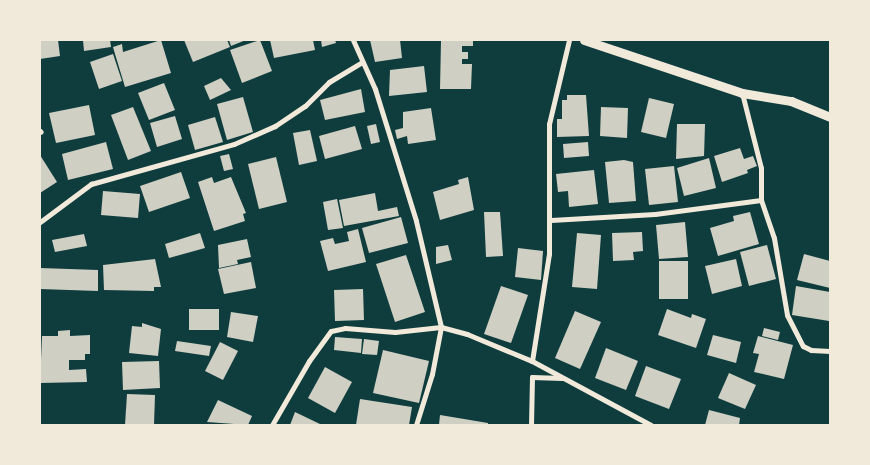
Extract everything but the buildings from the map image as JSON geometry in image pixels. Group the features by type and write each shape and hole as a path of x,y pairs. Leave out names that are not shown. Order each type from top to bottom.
{"street":[{"path":"353,40 361,63 375,89 416,221 441,327 432,374 416,425"},
{"path":"532,361 551,220 549,124 569,40"},
{"path":"584,40 742,93 791,101 830,116"},
{"path":"40,222 90,184 234,144 275,126 305,106 329,82 361,63"},
{"path":"742,93 761,168 761,200 774,238 787,315 792,329 803,346 811,350 830,351"},
{"path":"551,220 655,214 761,200"},
{"path":"272,425 309,361 331,331 345,328 395,332 441,327 467,334 532,361 651,425"},
{"path":"531,425 532,377 565,378"}]}
